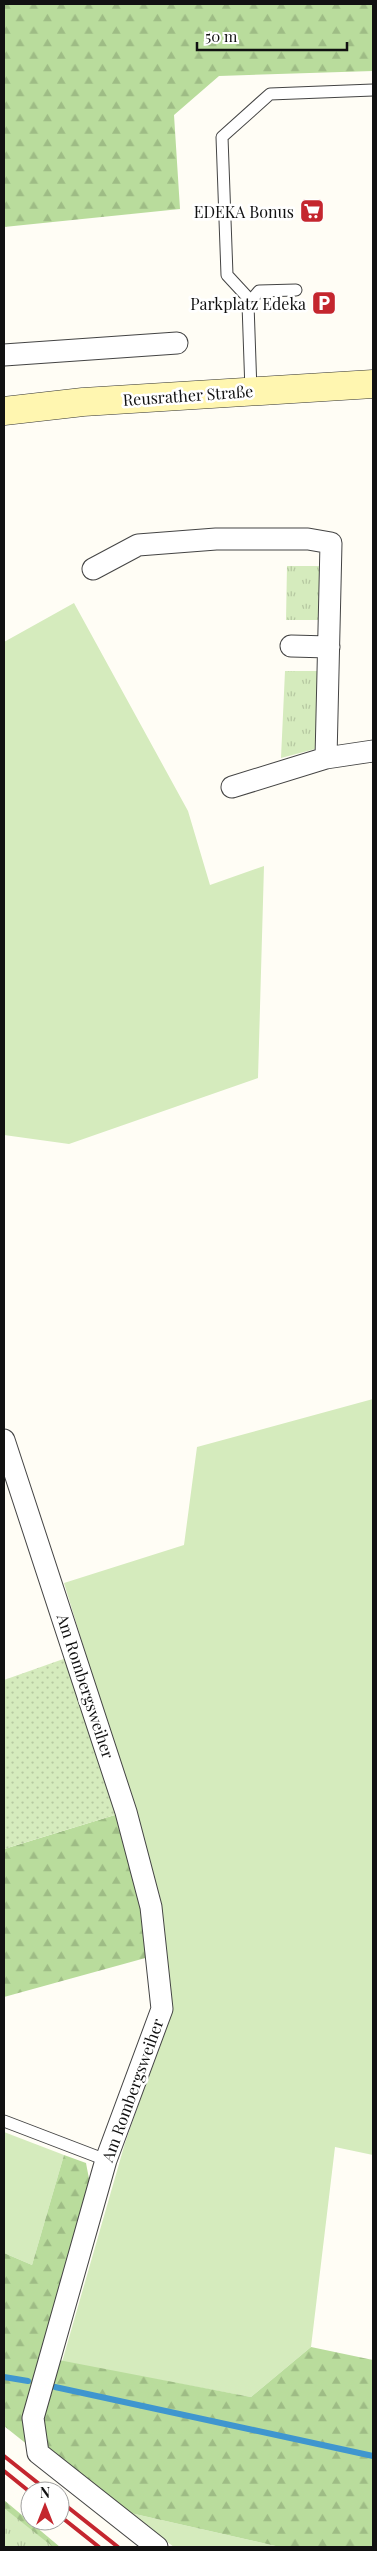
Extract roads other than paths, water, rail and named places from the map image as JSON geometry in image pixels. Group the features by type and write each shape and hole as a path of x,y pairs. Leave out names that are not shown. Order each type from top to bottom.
{"main road":[{"name":"Reusrather Straße","path":"4,411 83,402 373,384"}],"street":[{"path":"4,355 178,343"},
{"path":"93,569 138,545 216,539 308,540 331,543 326,758"},
{"path":"291,646 329,647"},
{"path":"232,787 326,758 373,751"},
{"name":"Am Rombergsweiher","path":"4,1440 123,1802 152,1906 162,2009 106,2160 33,2418 38,2453 157,2547"}],"lane":[{"path":"251,301 227,274 222,137 270,94 373,90"},
{"path":"251,391 248,304 258,291 296,290"},
{"path":"4,2121 106,2160"}],"waterway":[{"path":"4,2377 28,2381"},
{"path":"55,2387 373,2456"}],"railway":[{"path":"4,2456 35,2481"},
{"path":"4,2471 20,2484"},
{"path":"70,2509 118,2547"},
{"path":"70,2524 99,2547"}],"place":[{"name":"EDEKA Bonus","path":"312,211"},
{"name":"Parkplatz Edeka","path":"324,303"}]}
